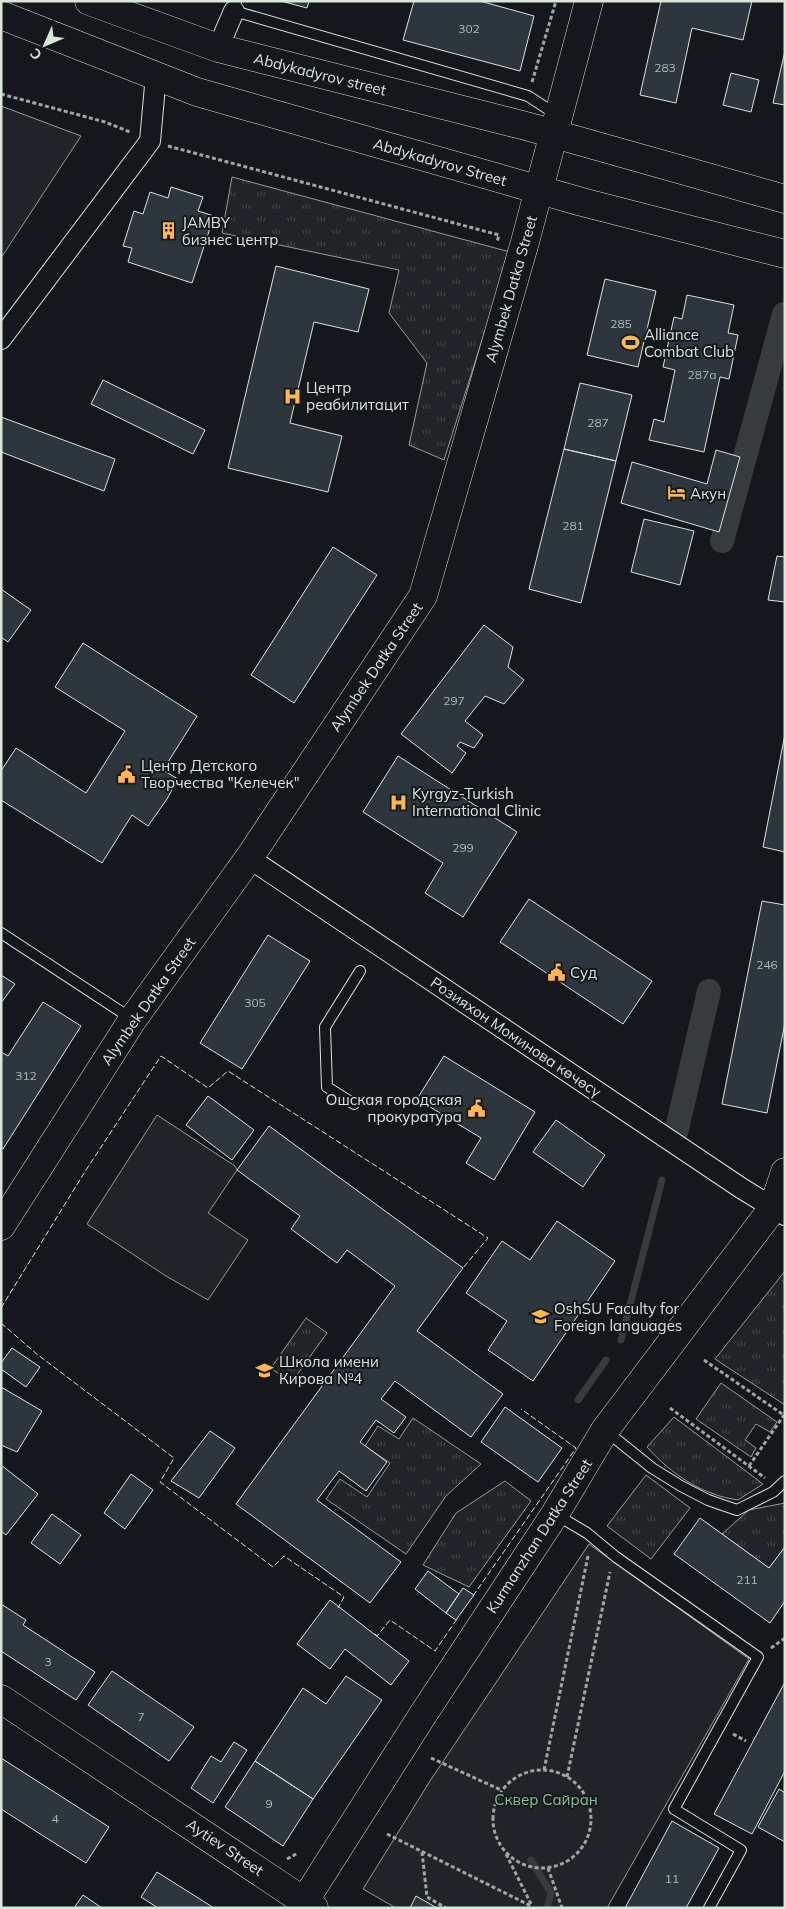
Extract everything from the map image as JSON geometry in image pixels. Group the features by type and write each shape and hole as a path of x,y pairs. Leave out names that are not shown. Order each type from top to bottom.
{"main road":[{"name":"Abdykadyrov street","path":"89,1 218,48 557,126"},
{"name":"Alymbek Datka Street","path":"1,1226 133,1019 249,858 423,596 557,126 589,1"},
{"name":"Abdykadyrov Street","path":"1,15 196,92 539,190 785,254"},
{"path":"557,126 785,199"},
{"name":"Kurmanzhan Datka Street","path":"306,1906 422,1716 555,1514 605,1430 779,1211 785,1172"},
{"path":"1,1699 306,1906"}],"street":[{"path":"218,48 235,6"},
{"path":"1,339 150,141 156,75"},
{"name":"Розияхон Моминова көчөсү","path":"249,858 779,1211"}],"lane":[{"path":"235,6 528,96 557,126"},
{"path":"1,933 133,1019"},
{"path":"354,1104 327,1087 325,1027 360,971"},
{"path":"605,1430 652,1468 708,1500 737,1510 773,1492 781,1484"},
{"path":"555,1514 587,1533 616,1557 758,1657 674,1809 741,1850 709,1908"}],"path":[{"path":"528,96 556,1"},
{"path":"1,94 105,122 150,141 498,235 496,244"},
{"path":"704,1360 784,1416 749,1466"},
{"path":"670,1408 749,1466 781,1484"},
{"path":"544,1770 589,1557 583,1552"},
{"path":"567,1777 611,1571"},
{"path":"431,1758 501,1790"},
{"path":"504,1851 517,1862 532,1868 547,1868 564,1864 577,1854 587,1840 591,1825 590,1809 584,1793 560,1773 544,1770 527,1772 513,1779 501,1790 494,1805 492,1821 495,1837 504,1851 531,1907"},
{"path":"387,1834 531,1907"},
{"path":"422,1852 427,1897 446,1908"},
{"path":"284,1861 298,1853"},
{"path":"547,1868 562,1908"}],"green space":[{"path":"1,106 81,136 1,258"},
{"path":"232,177 510,252 444,460 409,445 427,363 389,313 399,270 222,233"},
{"path":"157,1115 235,1166 237,1170 208,1213 248,1240 208,1300 166,1276 87,1224"},
{"path":"785,1271 785,1405 715,1359"},
{"path":"306,1318 327,1333 291,1383 271,1368"},
{"path":"721,1383 777,1422 770,1432 756,1424 745,1440 756,1448 751,1457 696,1419"},
{"path":"674,1417 763,1484 738,1500 700,1488 666,1466 647,1447"},
{"path":"413,1418 481,1464 446,1496 406,1554 326,1499 340,1479 367,1497 390,1463 365,1446 378,1426 399,1439"},
{"path":"646,1475 690,1508 651,1559 607,1526"},
{"path":"505,1481 531,1501 469,1587 423,1565 456,1513"},
{"path":"785,1503 785,1547 769,1568 722,1534 749,1510"},
{"name":"Сквер Сайран","path":"589,1544 749,1659 607,1908 396,1908 363,1889 430,1781"}],"building":[{"path":"281,1 309,1 307,8"},
{"path":"414,1 480,1 534,16 520,71 403,40"},
{"path":"661,1 752,1 743,40 692,28 676,103 640,95"},
{"path":"785,51 785,105 773,103"},
{"path":"731,73 759,80 751,112 723,105"},
{"name":"JAMBY бизнес центр","path":"171,187 203,197 198,211 214,216 192,283 128,262 132,248 123,246 134,211 143,214 150,192 168,198"},
{"path":"276,266 369,289 358,332 314,322 290,423 342,436 328,492 228,468"},
{"path":"605,279 656,291 638,367 587,355"},
{"path":"687,295 734,305 728,333 738,335 729,379 720,377 704,452 649,440 654,419 664,422 675,370 663,367 674,317 682,319"},
{"path":"103,380 205,430 193,454 91,404"},
{"path":"580,383 632,395 616,461 564,449"},
{"path":"1,417 115,459 104,491 1,452"},
{"path":"564,449 616,461 581,603 529,589"},
{"name":"Акун","path":"716,450 740,457 719,532 621,503 632,462 707,484"},
{"path":"644,519 694,531 680,585 631,572"},
{"path":"333,547 377,575 294,703 251,675"},
{"path":"777,556 785,557 785,602 768,600"},
{"path":"1,589 31,610 8,642 1,637"},
{"path":"484,625 513,647 508,667 524,680 504,704 485,696 465,721 483,735 474,748 460,742 457,746 466,753 452,773 401,734"},
{"path":"83,643 197,716 163,770 178,779 167,799 148,826 132,815 102,863 1,800 1,771 16,748 86,793 125,731 55,687"},
{"path":"785,734 785,852 763,847"},
{"path":"398,756 517,832 463,917 425,893 443,863 363,812"},
{"path":"529,899 652,981 623,1024 500,942"},
{"path":"762,901 785,905 785,1023 767,1113 722,1104"},
{"path":"268,935 310,961 242,1069 200,1043"},
{"path":"1,975 15,984 1,1003"},
{"path":"43,1002 81,1026 3,1149 1,1148 1,1052 8,1056"},
{"path":"444,1056 535,1112 494,1180 466,1163 481,1138 417,1099"},
{"path":"208,1096 254,1130 232,1160 186,1125"},
{"path":"556,1120 605,1155 583,1187 533,1152"},
{"path":"269,1126 463,1268 417,1331 503,1394 471,1437 395,1381 381,1399 406,1417 394,1433 376,1420 360,1442 387,1462 366,1491 339,1471 317,1500 401,1562 370,1603 236,1504 395,1286 347,1250 337,1263 291,1229 300,1216 237,1170"},
{"path":"557,1221 615,1261 533,1381 488,1350 507,1321 466,1293 502,1241 530,1260"},
{"path":"12,1348 40,1367 26,1387 1,1369 1,1363"},
{"path":"1,1387 42,1411 17,1452 1,1445"},
{"path":"505,1407 562,1448 538,1482 481,1442"},
{"path":"210,1431 235,1448 199,1498 171,1481"},
{"path":"1,1465 38,1494 6,1535 1,1531"},
{"path":"131,1474 153,1490 125,1529 104,1513"},
{"path":"52,1514 81,1535 60,1564 31,1543"},
{"path":"700,1518 769,1568 785,1547 785,1601 770,1623 674,1554"},
{"path":"428,1571 459,1594 446,1613 415,1589"},
{"path":"463,1588 474,1595 456,1620 446,1613"},
{"path":"330,1600 409,1661 391,1685 345,1649 330,1669 297,1644"},
{"path":"1,1604 26,1620 23,1625 95,1672 76,1700 1,1651"},
{"path":"112,1671 194,1727 169,1761 88,1705"},
{"path":"346,1676 382,1700 313,1799 255,1761 303,1688 326,1704"},
{"path":"785,1682 785,1771 752,1834 714,1814"},
{"path":"234,1742 247,1750 213,1803 191,1788 211,1756 221,1762"},
{"path":"1,1758 109,1827 86,1863 1,1809"},
{"path":"255,1761 313,1799 283,1846 225,1807"},
{"path":"779,1789 785,1793 785,1842 758,1827"},
{"path":"672,1821 719,1848 686,1908 625,1908"},
{"path":"157,1872 214,1908 158,1908 141,1897"},
{"path":"83,1895 102,1908 74,1908"},
{"path":"416,1896 437,1908 410,1908"}],"waterway":[{"path":"722,541 784,314"},
{"path":"676,1133 709,991"},
{"path":"621,1340 662,1180"},
{"path":"578,1400 606,1360"},
{"path":"531,1860 551,1893 547,1908"}],"fence":[{"path":"1,1308 86,1170 161,1056 208,1088 228,1071 488,1238 463,1268"},
{"path":"1,1323 38,1355 174,1458 160,1482 273,1567 284,1556 344,1597 338,1608"},
{"path":"473,1596 576,1448 521,1409"},
{"path":"375,1634 377,1636 390,1620 435,1651 457,1619"}],"place":[{"name":"JAMBY бизнес центр","path":"168,231"},
{"name":"Alliance Combat Club","path":"630,343"},
{"name":"Центр реабилитацит","path":"292,396"},
{"name":"Акун","path":"676,493"},
{"name":"Центр Детского Творчества \"Келечек\"","path":"127,774"},
{"name":"Kyrgyz-Turkish International Clinic","path":"398,802"},
{"name":"Суд","path":"556,972"},
{"name":"Ошская городская прокуратура","path":"476,1108"},
{"name":"OshSU Faculty for Foreign languages","path":"540,1317"},
{"name":"Школа имени Кирова №4","path":"265,1370"}]}
